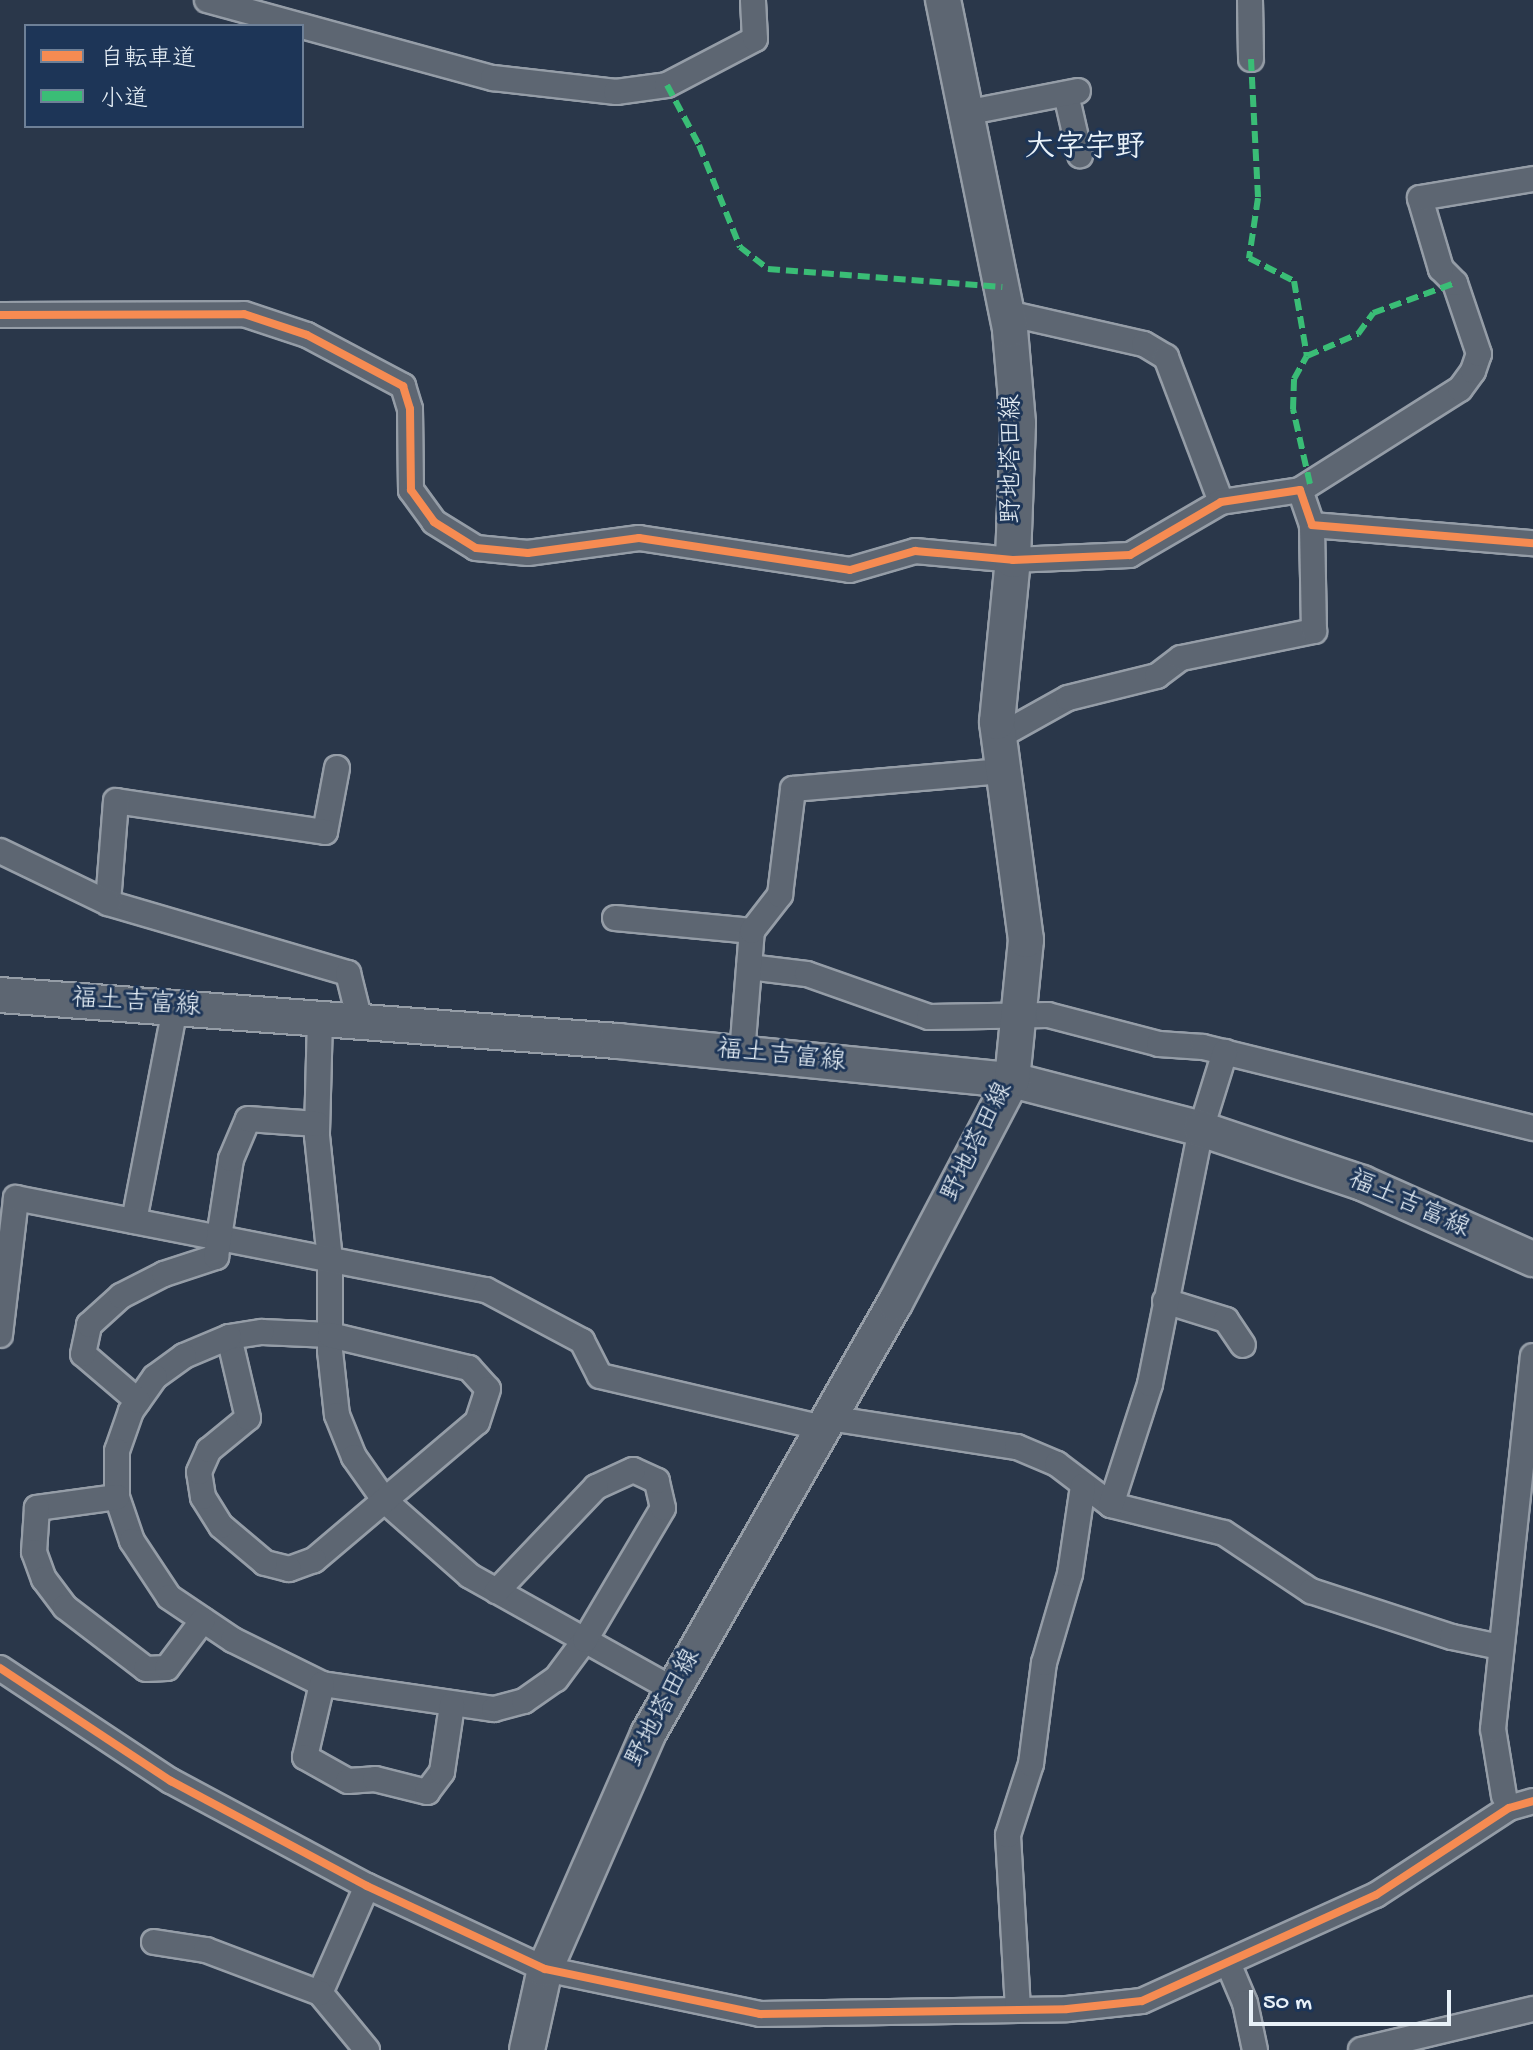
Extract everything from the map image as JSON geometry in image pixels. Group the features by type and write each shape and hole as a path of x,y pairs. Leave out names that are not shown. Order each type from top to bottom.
{"main road":[{"name":"野地塔田線","path":"527,2050 545,1969 648,1734 973,1163 1012,1080 1021,1017 1026,940 998,737 1013,560 1018,423 1007,313 943,0"},
{"name":"福土吉富線","path":"0,995 360,1021 1012,1080 1201,1129 1362,1183 1533,1259"}],"street":[{"path":"207,0 295,24"},
{"path":"304,26 493,78 616,92 667,85 755,39 753,0"},
{"path":"1250,0 1251,59"},
{"path":"965,113 1072,92 1080,155"},
{"path":"0,315 244,314 307,335 403,386 410,409 411,490 434,522 476,548 528,553 639,538 850,570 915,551 1013,560 1130,555 1221,502 1300,490 1460,389 1473,371 1479,354 1455,283 1441,269 1420,198 1533,179"},
{"path":"1007,313 1144,344 1166,357 1221,502"},
{"path":"998,737 1068,698 1157,676 1181,658 1314,631 1312,525 1300,490"},
{"path":"1312,525 1533,543"},
{"path":"108,903 116,801 325,832 337,768"},
{"path":"742,1054 752,931 780,895 793,789 1002,771"},
{"path":"0,851 108,903 348,973 360,1021"},
{"path":"615,918 752,931"},
{"path":"749,967 807,974 929,1017 1048,1015 1159,1044 1225,1052 1533,1128"},
{"path":"134,1221 175,1008"},
{"path":"320,1018 317,1124 330,1259 330,1335 337,1415 354,1457 385,1501 470,1576 674,1690"},
{"path":"1111,1505 1150,1384 1201,1129 1225,1052"},
{"path":"138,1401 83,1354 89,1325 121,1296 164,1274 216,1257 222,1238 231,1159 248,1119 317,1124"},
{"path":"0,1335 16,1198 486,1290 582,1341 600,1376 827,1423 1017,1447 1057,1464 1111,1505 1224,1533 1311,1591 1452,1637 1500,1647"},
{"path":"1165,1301 1226,1320 1243,1345"},
{"path":"229,1337 248,1418 209,1450 199,1472 203,1497 221,1526 265,1563 289,1569 314,1560 477,1422 488,1389 469,1368 330,1335 262,1332 229,1337 184,1356 155,1377 138,1401 117,1451 117,1497 132,1541 169,1597 203,1620 322,1684 494,1709 524,1701 556,1679 585,1640 663,1508 657,1481 633,1470 596,1487 497,1591"},
{"path":"1504,1796 1493,1729 1533,1356"},
{"path":"1018,2009 1008,1835 1031,1764 1044,1663 1070,1574 1083,1486"},
{"path":"117,1497 37,1508 34,1552 44,1579 65,1607 146,1669 167,1668 203,1620"},
{"path":"0,1668 171,1781 367,1886 545,1969 760,2014 1018,2009 1142,2001 1376,1895 1509,1808 1533,1801"},
{"path":"322,1684 305,1757 348,1781 375,1779 427,1792 442,1772 452,1705"},
{"path":"320,1993 367,1886"},
{"path":"154,1942 206,1950 320,1993 367,2050"},
{"path":"1228,1963 1245,2003 1255,2050"},
{"path":"1361,2050 1533,2009"}],"marked path":[{"path":"1251,59 1258,198 1249,258 1294,281 1307,356"},
{"path":"667,85 699,145 740,247 768,269 1002,287"},
{"path":"1310,484 1293,409 1294,379 1307,356 1358,334 1373,313 1455,283"}],"cycle path":[{"path":"0,315 244,314 307,335 403,386 410,409 411,490 434,522 476,548 528,553 639,538 850,570 915,551 1013,560 1130,555 1221,502 1300,490 1312,525 1533,543"},
{"path":"0,1668 171,1781 367,1886 545,1969 760,2014 1067,2009 1142,2001 1376,1895 1509,1808 1533,1801"}],"district":[{"name":"大字宇野","path":"1085,150"}]}
